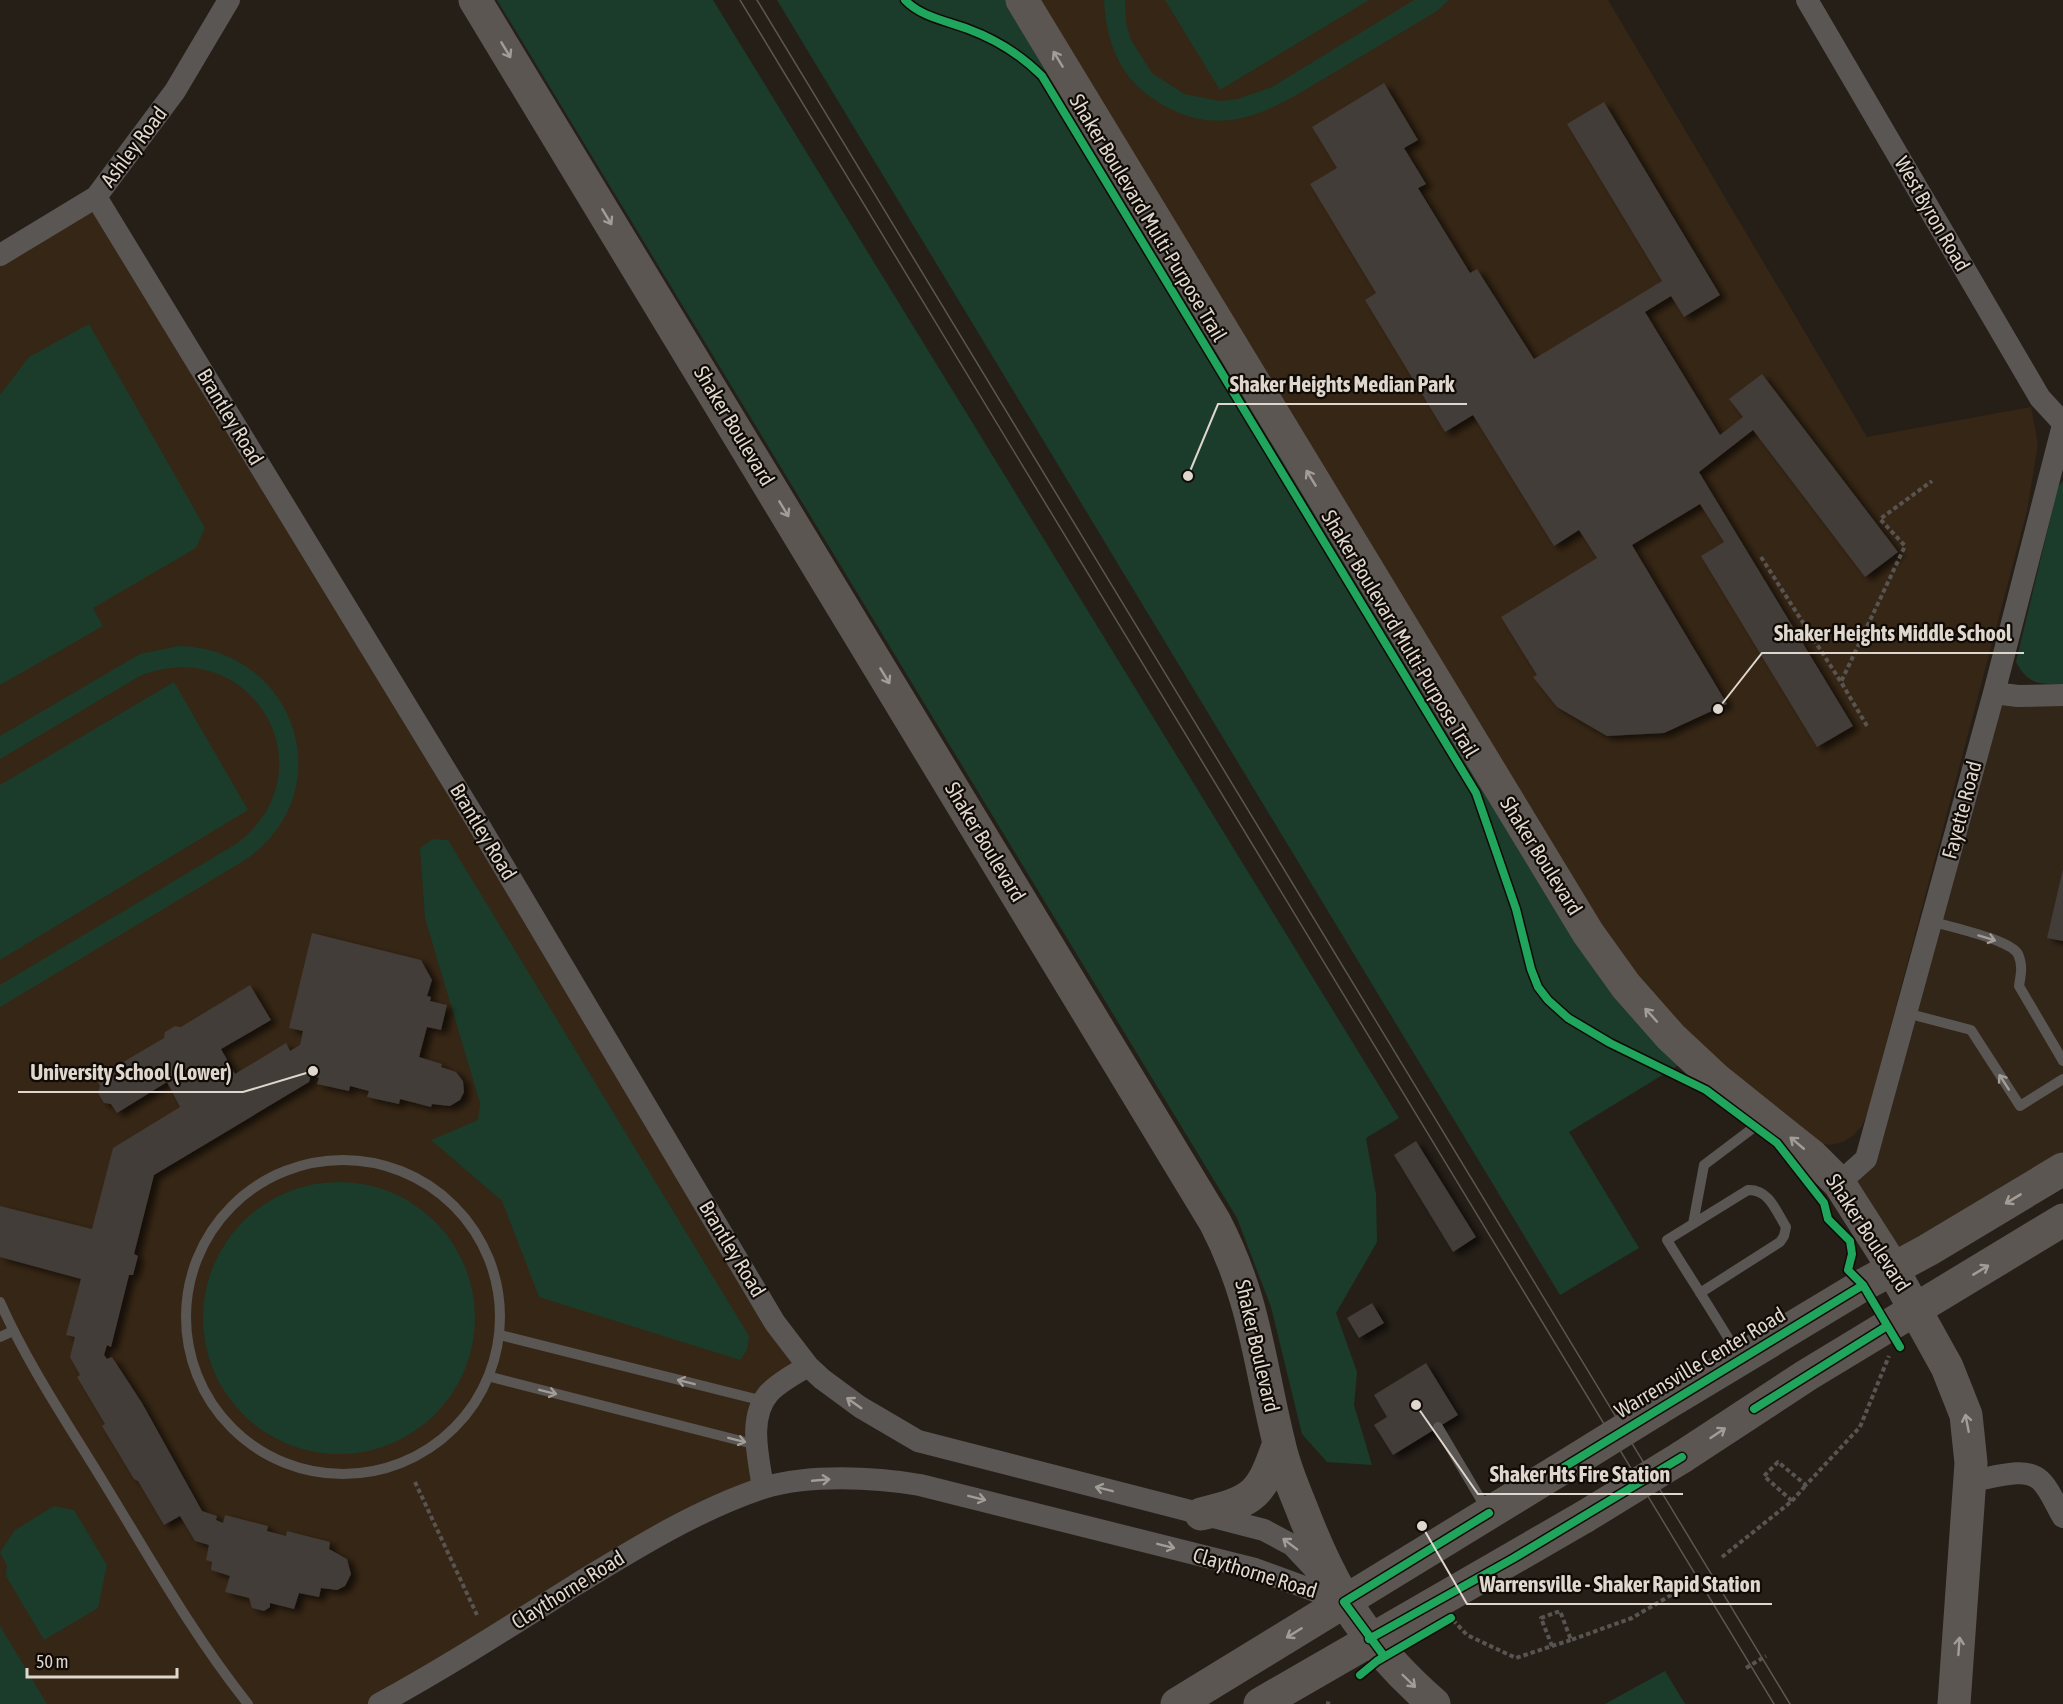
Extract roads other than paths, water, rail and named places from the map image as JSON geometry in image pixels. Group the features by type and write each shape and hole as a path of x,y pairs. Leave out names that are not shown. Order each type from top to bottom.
{"main road":[{"name":"Shaker Boulevard","path":"475,0 1215,1222 1238,1267 1250,1307 1279,1443 1318,1551 1344,1602 1369,1639 1434,1704"},
{"name":"Shaker Boulevard","path":"1022,0 1583,924 1626,986 1671,1037 1717,1080 1812,1156 1839,1183 1893,1269 1915,1309 1947,1368 1966,1414 1970,1438 1971,1481 1954,1704"},
{"name":"Warrensville Center Road","path":"1177,1704 1656,1410 2063,1169"},
{"path":"1260,1704 1369,1639 1584,1517 1682,1457 1807,1375 2063,1220"},
{"path":"1201,1514 1234,1506 1255,1492 1267,1476 1279,1443"}],"street":[{"name":"Ashley Road","path":"0,255 96,197 175,92 229,0"},
{"name":"West Byron Road","path":"1807,0 2040,398 2063,424"},
{"name":"Brantley Road","path":"96,197 476,820 775,1323 808,1366 860,1407 903,1434"},
{"name":"Fayette Road","path":"1839,1183 1866,1159 1994,693 2063,424"},
{"path":"1994,693 2063,695"},
{"path":"763,1488 757,1445 757,1422 763,1401 778,1386 808,1366"},
{"name":"Claythorne Road","path":"903,1434 936,1446 1264,1530 1282,1538 1305,1557 1344,1602"},
{"path":"1971,1481 2006,1474 2029,1475 2040,1480 2063,1517"},
{"name":"Claythorne Road","path":"379,1704 429,1677 650,1539 763,1488 797,1482 861,1478 920,1485 1255,1569 1344,1602"}],"lane":[{"path":"1931,921 2007,944 2017,952 2022,968 2019,986 2063,1061"},
{"path":"1906,1013 1971,1030 2019,1106 2063,1079"},
{"path":"1693,1224 1704,1165 1766,1119"},
{"path":"354,1159 405,1172 449,1200 482,1242 499,1291 500,1335 491,1377 456,1428 414,1459 364,1474 311,1472 262,1453 222,1419 196,1374 185,1322 192,1270 216,1223 254,1186 301,1164 354,1159"},
{"path":"1700,1293 1780,1242 1786,1227 1764,1193 1758,1189 1748,1190 1668,1240 1700,1293 1741,1359"},
{"path":"0,1302 13,1331 210,1657 248,1704"},
{"path":"0,1337 13,1331"},
{"path":"500,1335 763,1401"},
{"path":"491,1377 757,1445"},
{"path":"1438,1427 1489,1513"}],"tram line":[{"path":"740,0 1774,1704"},
{"path":"757,0 1790,1704"}],"place":[{"name":"Shaker Heights Median Park","path":"1188,476"},
{"name":"Shaker Heights Middle School","path":"1718,709"},
{"name":"University School (Lower)","path":"313,1071"},
{"name":"Shaker Hts Fire Station","path":"1416,1405"},
{"name":"Warrensville - Shaker Rapid Station","path":"1422,1526"}]}
